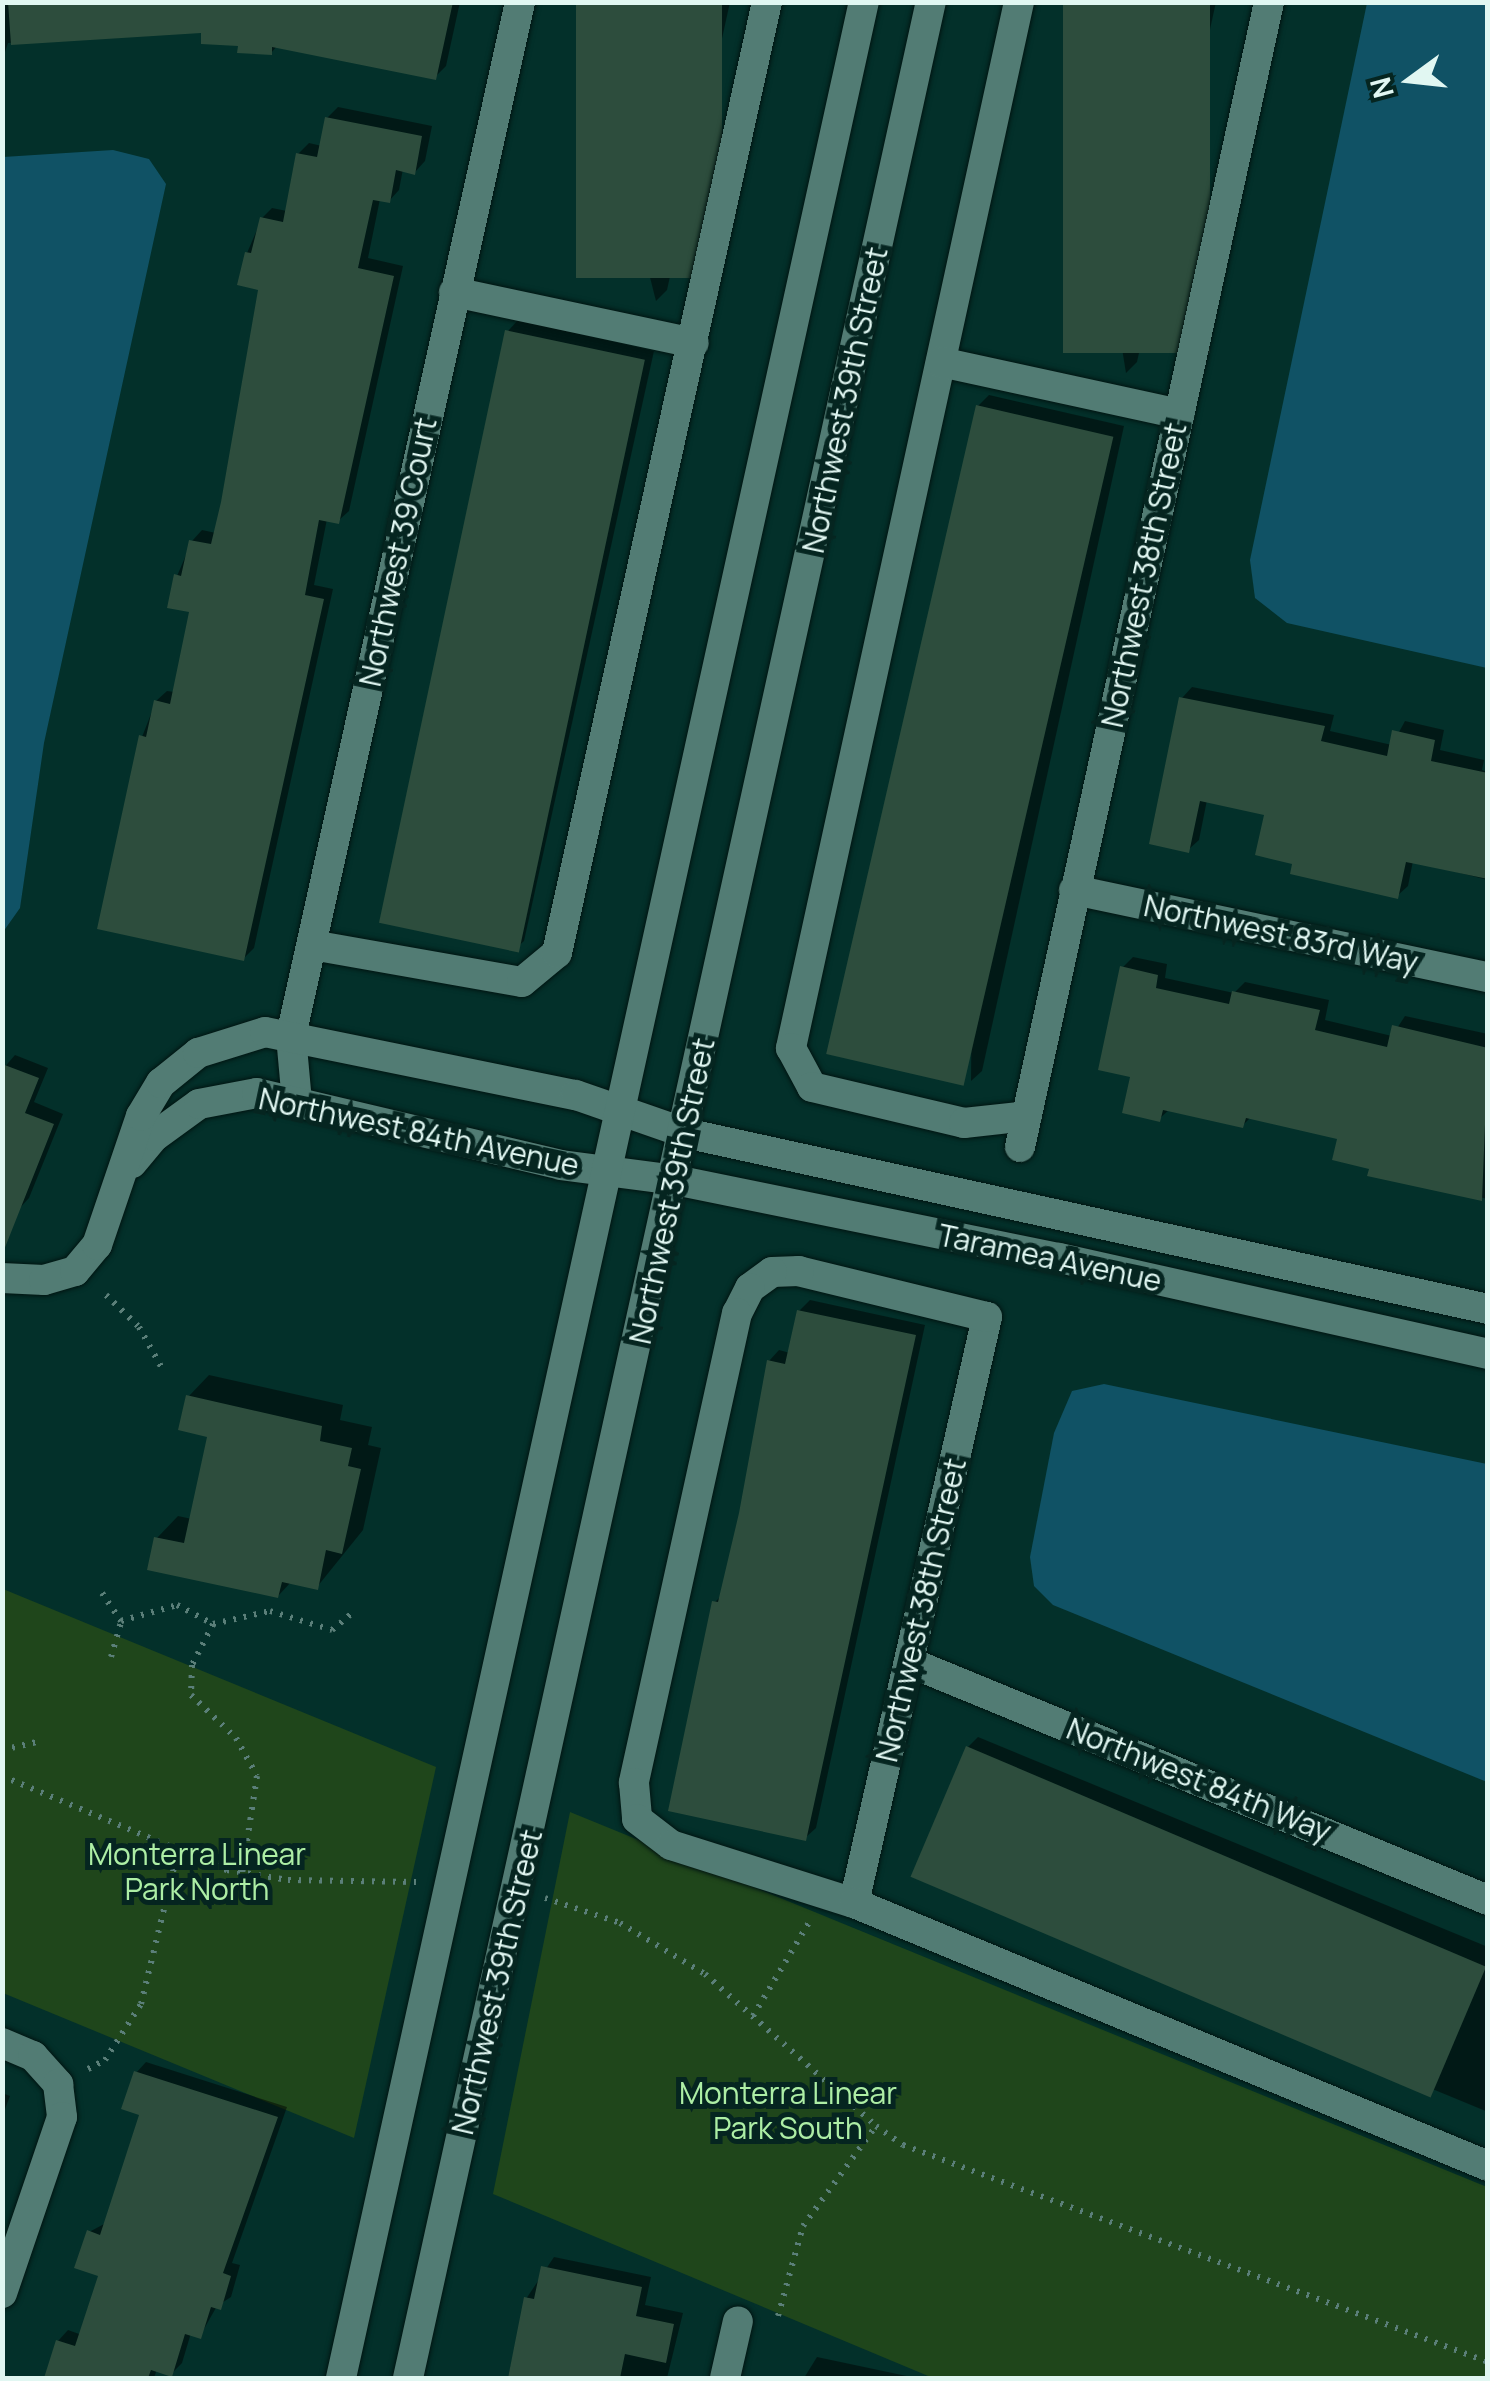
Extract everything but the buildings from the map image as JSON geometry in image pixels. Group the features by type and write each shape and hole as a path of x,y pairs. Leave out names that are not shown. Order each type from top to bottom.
{"street":[{"name":"Northwest 39 Court","path":"296,1102 291,1036 520,2"},
{"path":"312,945 522,982 558,953 767,2"},
{"name":"Northwest 39th Street","path":"341,2378 624,1113 864,2"},
{"name":"Northwest 39th Street","path":"408,2378 675,1180 930,2"},
{"path":"1019,2 791,1048 812,1087 964,1123 1027,1116"},
{"name":"Northwest 38th Street","path":"1020,1148 1269,2"},
{"path":"454,292 694,343"},
{"path":"941,362 1179,414"},
{"name":"Northwest 83rd Way","path":"1074,890 1488,977"},
{"path":"2,1278 44,1280 75,1272 97,1245 150,1098 176,1069 228,1040 266,1032 291,1036 576,1095 624,1113"},
{"name":"Northwest 84th Avenue","path":"123,1174 155,1136 200,1104 257,1093 611,1172"},
{"name":"Taramea Avenue","path":"624,1113 685,1134 1488,1309"},
{"name":"Taramea Avenue","path":"611,1172 675,1180 1488,1354"},
{"name":"Northwest 38th Street","path":"799,1271 988,1317 909,1662 854,1904 672,1844 637,1819 634,1783 737,1312 750,1288 772,1272 799,1271"},
{"name":"Northwest 84th Way","path":"909,1662 1488,1900"},
{"path":"854,1904 1488,2166"},
{"path":"2,2044 33,2056 58,2084 62,2117 2,2293"},
{"path":"725,2378 738,2321"}],"path":[{"path":"106,1295 138,1327 164,1372"},
{"path":"102,1593 121,1621"},
{"path":"121,1621 176,1606 213,1624 270,1611 332,1630 352,1614"},
{"path":"111,1656 121,1621"},
{"path":"213,1624 192,1665 191,1695 236,1738 257,1776 242,1874"},
{"path":"2,1750 41,1740"},
{"path":"2,1776 242,1874 416,1882"},
{"path":"88,2069 105,2060 141,2004 178,1851"},
{"path":"544,1898 660,1943 753,2016 876,2126 904,2144 1488,2362"},
{"path":"753,2016 808,1927"},
{"path":"778,2316 804,2226 876,2126"}],"green space":[{"name":"Monterra Linear Park North","path":"3,1589 436,1767 354,2138 3,1993"},
{"name":"Monterra Linear Park South","path":"570,1812 1487,2187 1487,2378 933,2378 493,2194"}],"water":[{"path":"1367,3 1487,3 1487,668 1287,623 1255,598 1250,560"},
{"path":"113,150 149,159 166,184 44,743 20,908 3,932 3,157"},
{"path":"1104,1384 1487,1464 1487,1782 1053,1605 1034,1586 1030,1557 1054,1433 1072,1391"}]}
